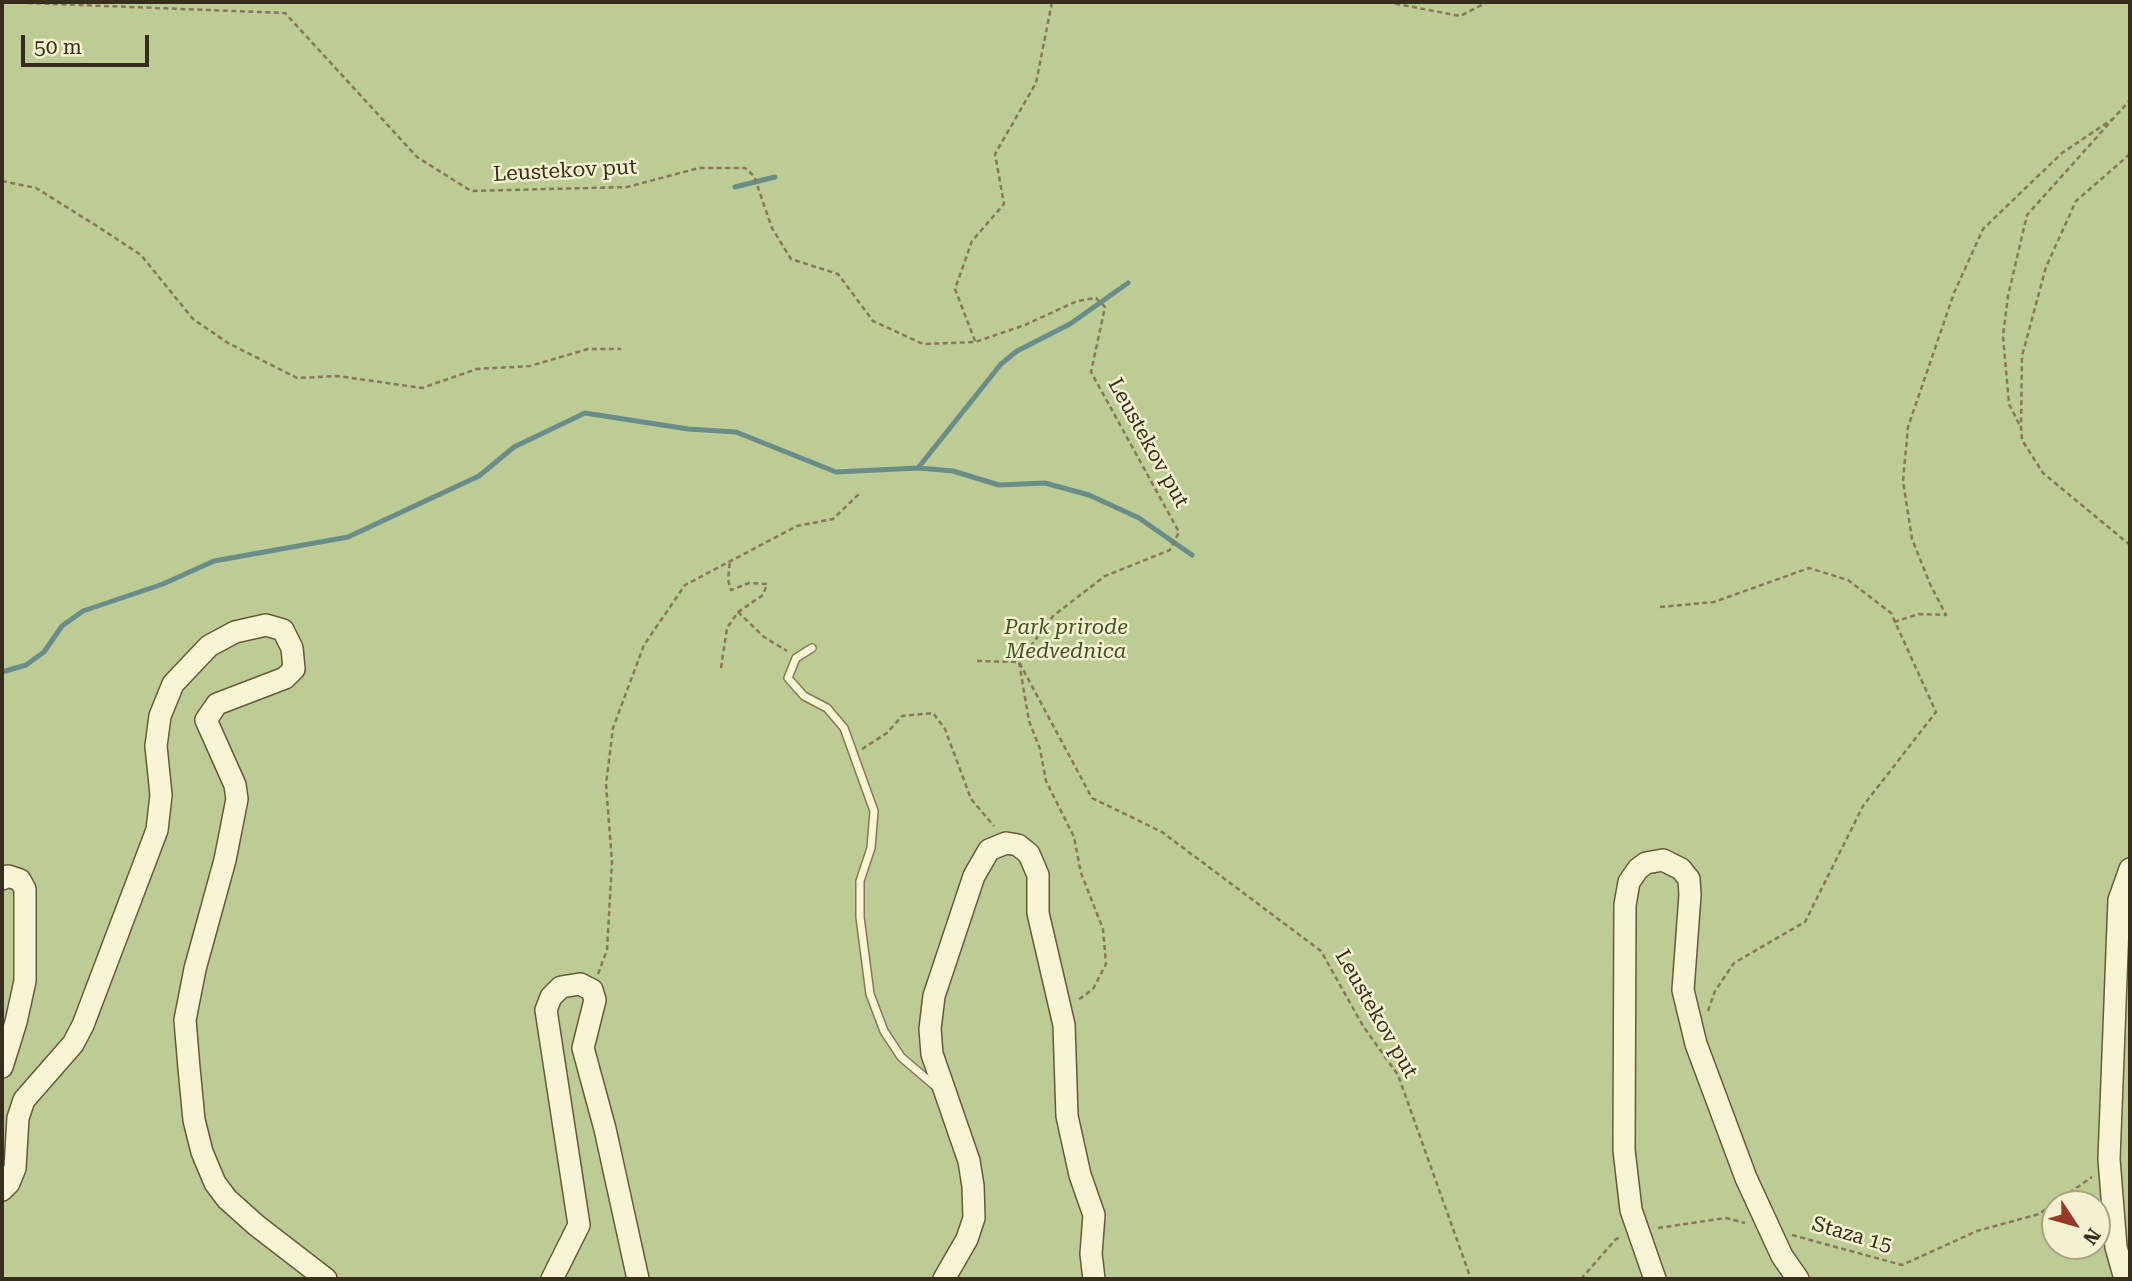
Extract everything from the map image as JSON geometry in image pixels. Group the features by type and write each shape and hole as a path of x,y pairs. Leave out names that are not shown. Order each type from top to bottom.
{"main road":[{"path":"2,1190 9,1183 15,1168 18,1118 24,1100 73,1045 83,1025 157,830 161,795 156,746 160,716 173,684 209,646 242,629 266,625 283,631 292,648 294,669 285,678 217,704 206,720 235,785 237,799 233,830 203,937 185,1020 189,1068 194,1120 202,1152 215,1183 227,1199 256,1225 326,1279"},
{"path":"943,1279 967,1238 974,1218 969,1161 932,1054 930,1030 934,996 974,876 989,850 1006,842 1024,849 1035,864 1038,913 1059,1006 1066,1062 1068,1126 1094,1215 1091,1254 1094,1279"},
{"path":"1654,1279 1631,1210 1624,1150 1625,905 1629,882 1638,869 1655,860 1663,860 1681,869 1689,879 1683,990 1686,1013 1769,1228 1798,1279"},
{"path":"2125,1279 2116,1247 2109,1159 2119,900 2130,869"},
{"path":"2,879 8,876 20,880 25,889 24,981 16,1022 2,1067"},
{"path":"552,1279 579,1226 546,1010 551,997 561,987 580,984 592,990 595,1000 594,1014 584,1035 583,1048 608,1140 638,1279"}],"lane":[{"path":"812,648 796,658 788,678 804,696 827,708 844,728 874,811 871,848 860,881 860,916 870,994 884,1031 901,1057 947,1096"}],"path":[{"name":"Leustekov put","path":"2,2 285,13 417,157 471,191 627,187 699,168 745,168 754,176 772,228 792,259 838,274 873,321 923,344 975,342 1025,325 1077,301 1097,298 1105,307 1091,372 1179,533 1170,550 1105,576 1053,616 1019,662 1092,798 1162,832 1321,951 1363,1026 1398,1075 1471,1279"},
{"path":"975,342 955,289 972,241 1004,204 995,154 1036,83 1052,2"},
{"path":"1387,2 1460,16 1488,2"},
{"path":"2021,427 2009,404 2003,336 2008,296 2027,215 2130,100"},
{"path":"1894,622 1919,614 1946,615 1912,539 1903,481 1908,427 1959,283 1983,229 2062,153 2117,116"},
{"path":"2130,154 2076,201 2046,267 2022,356 2021,427 2022,440 2043,474 2130,545"},
{"path":"2,181 36,188 100,228 141,256 193,319 228,343 297,378 338,376 422,388 477,369 530,366 588,349 621,349"},
{"path":"592,990 607,950 612,862 606,785 613,728 644,645 685,585 797,526 833,519 860,493"},
{"path":"722,668 727,628 738,612 763,595 767,584 749,583 731,590 728,580 730,560"},
{"path":"1660,607 1714,602 1810,568 1848,580 1891,613 1936,712 1863,806 1805,922 1734,963 1715,991 1708,1012"},
{"path":"738,612 764,638 796,658"},
{"path":"977,661 1019,662 1029,721 1040,749 1046,781 1074,836 1081,873 1103,929 1106,964 1093,989 1073,1004 1059,1006"},
{"path":"853,752 887,733 902,716 933,713 945,729 971,799 1006,842"},
{"name":"Staza 15","path":"1581,1279 1616,1239 1637,1231 1726,1218 1902,1265 1977,1231 2039,1214 2088,1181 2109,1159"}],"green space":[{"name":"Park prirode Medvednica","path":"2,2 2130,2 2130,1279 2,1279"}],"waterway":[{"path":"735,187 775,177"},
{"path":"918,468 1001,364 1017,351 1070,324 1128,283"},
{"path":"2,672 26,665 44,652 62,626 83,611 163,584 214,561 348,537 479,476 514,447 585,413 688,429 736,432 836,472 918,468 953,471 999,485 1045,483 1089,495 1139,518 1192,555"}]}
